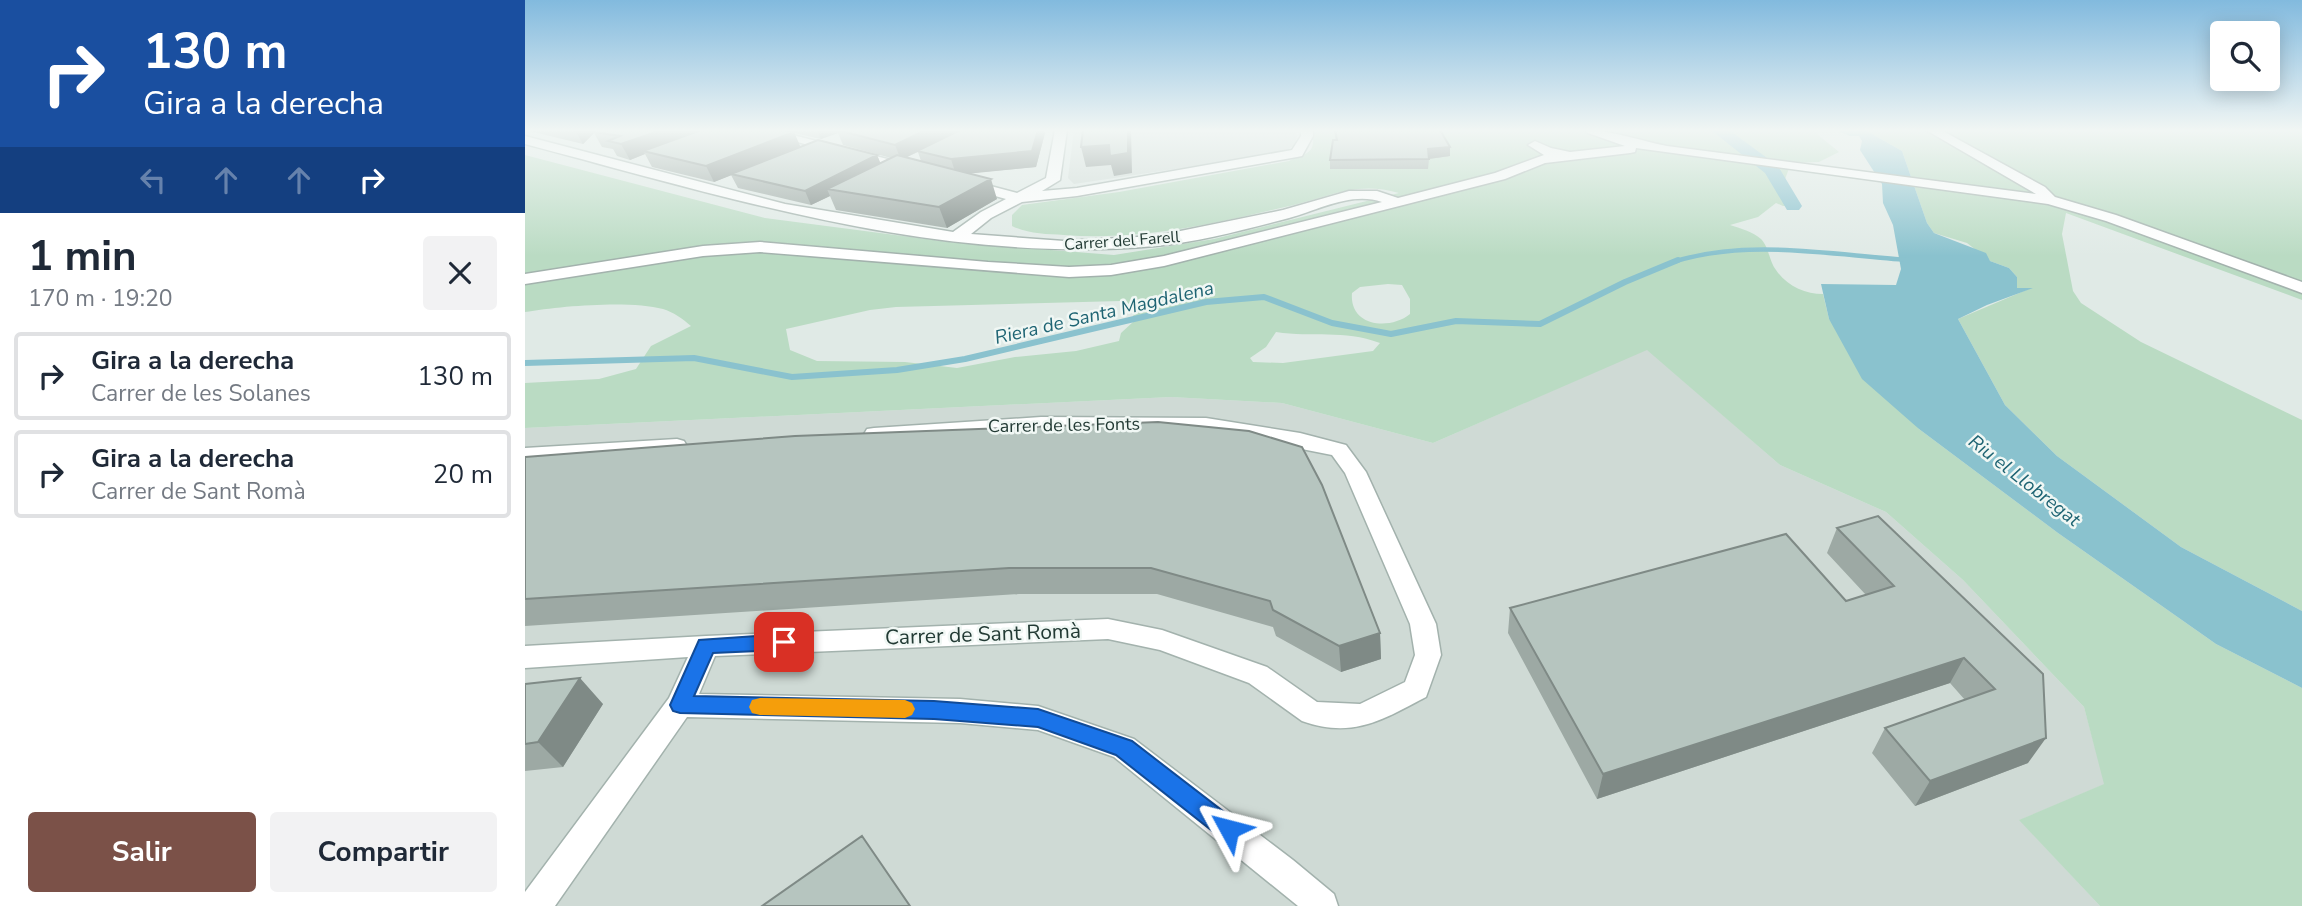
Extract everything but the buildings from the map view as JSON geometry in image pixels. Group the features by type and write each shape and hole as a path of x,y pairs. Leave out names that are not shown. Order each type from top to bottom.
{"street":[{"path":"654,172 714,190 738,180"},
{"path":"879,178 890,172"},
{"path":"959,235 986,215 1053,180 1054,172"},
{"path":"953,180 1019,198 1077,192 1188,172"},
{"path":"525,279 703,251 760,247 988,267 1069,272 1111,270 1164,261 1508,172"},
{"path":"1827,172 2043,200 2111,218 2302,288"},
{"path":"2007,172 2040,191 2043,200"},
{"name":"Carrer del Farell","path":"714,190 759,202 933,235 959,235 1064,246 1135,242 1238,226 1349,195 1377,195 1398,202"},
{"path":"813,212 835,201"},
{"name":"Carrer de les Fonts","path":"860,435 1041,424 1206,424 1300,440 1339,450 1355,472 1423,624 1428,655 1416,689"},
{"path":"525,455 692,445"},
{"name":"Carrer de Sant Romà","path":"525,657 706,646 1108,629 1162,640 1258,675 1312,713 1363,716 1416,689"},
{"path":"535,906 680,705 706,646"},
{"path":"680,705 934,710 1038,718 1124,748 1282,871 1322,906"}],"shaded area":[{"path":"1069,172 1153,172 1074,184 1068,178"},
{"path":"1647,349 1780,465 1886,512 1963,580 2084,707 2105,784 2020,820 2100,906 525,906 525,428 1171,397 1282,403 1433,443"}],"green space":[{"path":"525,172 591,172 765,218 949,242 1114,255 1214,239 1399,193 1369,188 1355,189 1203,225 1120,236 1051,234 1012,226 1012,215 1022,205 1119,192 1227,172 1788,172 1784,182 1800,206 1783,206 1776,203 1758,217 1730,225 1761,239 1776,270 1791,285 1803,291 1823,294 1829,319 1919,429 2058,533 2216,644 2302,688 2302,906 2100,906 2019,820 2104,784 2084,707 1963,580 1886,512 1780,465 1647,350 1433,443 1282,403 1171,397 525,428 525,383 599,379 636,369 651,346 691,326 667,310 649,306 614,304 525,312","holes":["1402,285 1410,299 1410,314 1392,323 1382,324 1363,319 1357,313 1352,293 1360,287","1121,301 1134,306 1133,322 1121,333 1119,341 1076,351 1015,357 957,368 905,362 817,361 790,350 786,329 870,310 896,307","1276,332 1353,336 1380,343 1373,351 1283,363 1253,362 1250,358 1266,347"]},
{"path":"1909,172 2302,172 2302,300 2066,213 2062,234 2073,291 2081,303 2141,342 2302,420 2302,611 2181,547 2057,456 2005,405 1958,319 2031,288 2016,288 2017,277 2009,268 1990,261 1967,243 1934,233 1927,223"}],"water":[{"name":"Riu el Llobregat","path":"1874,172 1909,172 1927,223 1934,233 1986,253 1990,261 2009,268 2017,277 2017,288 2033,288 1958,319 2005,405 2057,456 2181,547 2302,611 2302,688 2216,644 2058,533 1919,429 1862,379 1829,319 1821,284 1896,285 1901,269 1893,225 1883,203 1882,184"}],"waterway":[{"path":"1773,172 1793,206"},
{"name":"Riera de Santa Magdalena","path":"1673,262 1701,255 1760,250 1909,260"},
{"name":"Riera de Santa Magdalena","path":"1673,262 1678,260"},
{"name":"Riera de Santa Magdalena","path":"525,363 694,358 792,377 897,370 965,359 1206,302 1264,297 1332,323 1391,334 1456,321 1540,324 1625,282 1673,262"}],"slow traffic":[{"path":"760,707 905,709"}],"route":[{"path":"784,642 706,646 680,705 882,708 1038,718 1124,748 1229,829"}]}
